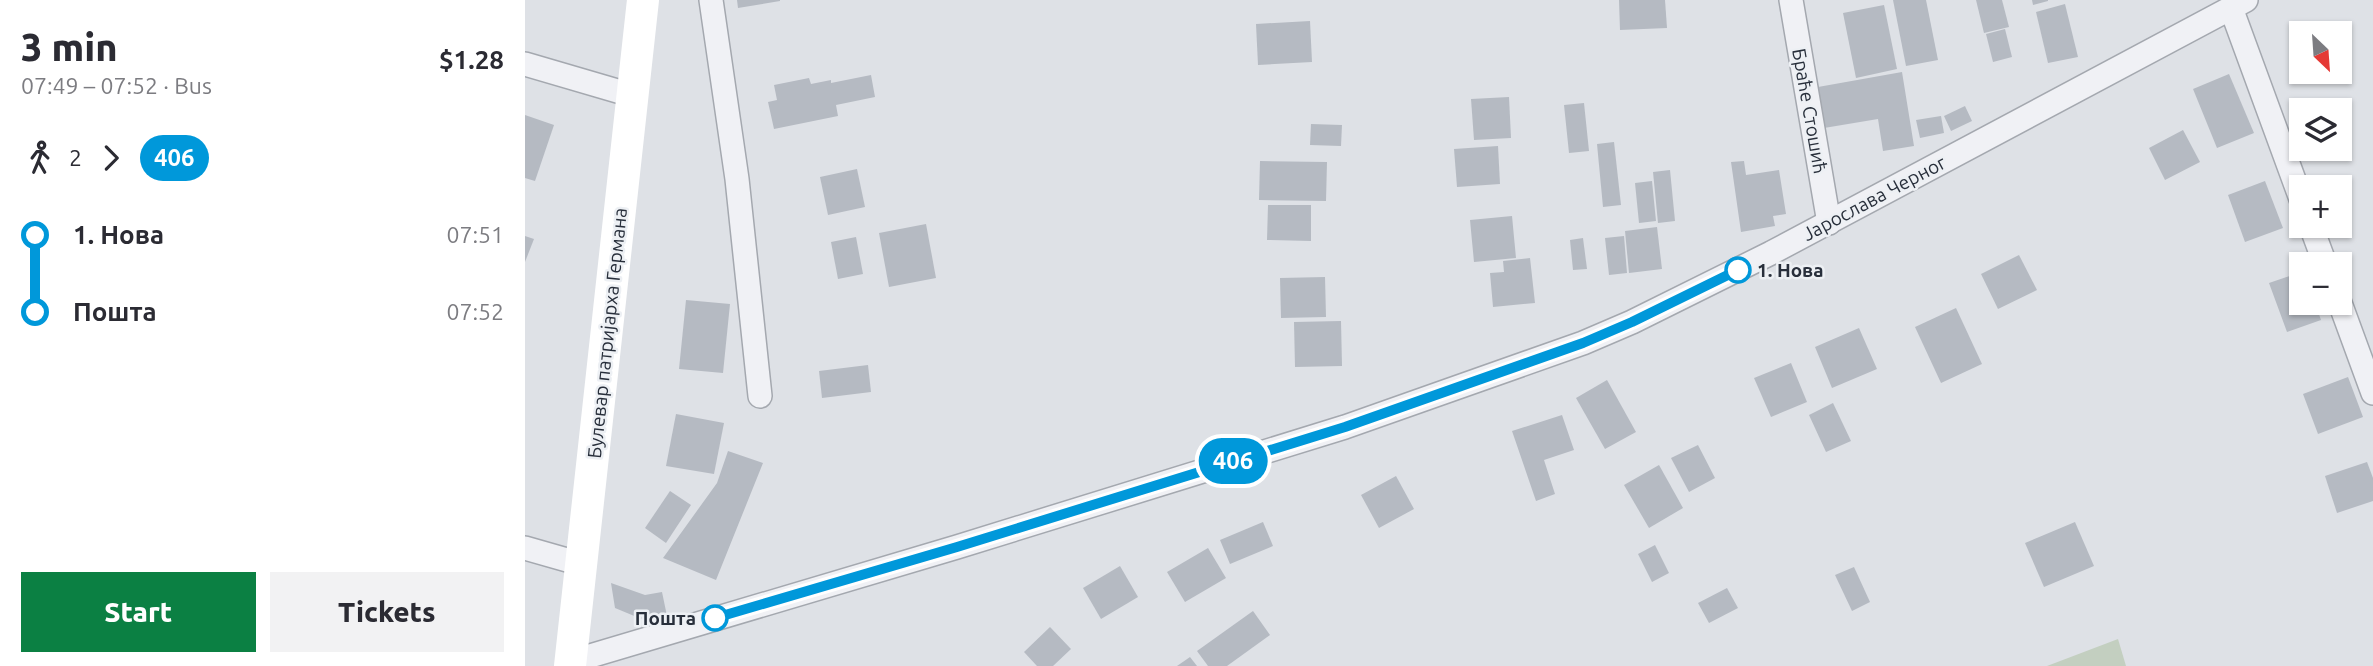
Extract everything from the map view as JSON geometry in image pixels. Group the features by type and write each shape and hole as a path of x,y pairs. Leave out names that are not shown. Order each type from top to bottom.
{"main road":[{"name":"Булевар патријарха Германа","path":"570,664 643,0"}],"street":[{"path":"711,0 737,179 760,396"},
{"name":"Браће Стошић","path":"1791,0 1829,223"},
{"path":"2238,4 2293,175"},
{"name":"Јарослава Черног","path":"570,664 1345,427 1489,378 1632,322 1829,223 2238,4"},
{"path":"525,64 631,95"},
{"path":"2344,315 2373,393"},
{"path":"525,548 581,564"}],"green space":[{"path":"2118,639 2126,666 2047,666"}],"building":[{"path":"737,0 780,0 780,1 738,8"},
{"path":"1619,0 1665,0 1667,28 1620,30"},
{"path":"1893,0 1926,0 1938,60 1906,66"},
{"path":"1976,0 2002,0 2009,27 1984,33"},
{"path":"2032,0 2048,0 2048,1 2033,5"},
{"path":"2065,4 2078,57 2048,63 2036,12"},
{"path":"1884,5 1897,69 1856,78 1843,13"},
{"path":"1310,21 1312,62 1258,65 1256,24"},
{"path":"2005,29 2012,57 1993,62 1986,34"},
{"path":"1902,72 1914,146 1883,151 1878,119 1824,128 1818,87"},
{"path":"2229,74 2254,133 2217,148 2193,89"},
{"path":"871,75 875,97 836,105 838,116 774,129 768,102 777,100 774,85 809,78 811,84 831,80 831,83"},
{"path":"1509,97 1511,138 1474,140 1471,99"},
{"path":"1584,103 1589,151 1569,153 1564,105"},
{"path":"1965,106 1972,121 1951,131 1944,116"},
{"path":"525,115 554,125 535,181 525,178"},
{"path":"1941,116 1944,133 1920,138 1916,120"},
{"path":"1311,124 1342,125 1341,146 1310,145"},
{"path":"2183,130 2200,162 2165,180 2149,148"},
{"path":"1614,142 1621,205 1603,207 1597,144"},
{"path":"1498,146 1500,184 1457,187 1454,149"},
{"path":"1260,161 1327,162 1326,201 1259,200"},
{"path":"1744,161 1746,175 1779,170 1786,214 1773,216 1775,226 1741,232 1731,162"},
{"path":"857,169 865,207 828,215 820,177"},
{"path":"1670,170 1675,221 1658,223 1653,172"},
{"path":"1652,181 1656,221 1639,223 1635,183"},
{"path":"2265,181 2283,228 2245,242 2228,195"},
{"path":"1268,205 1311,205 1311,241 1267,240"},
{"path":"1512,216 1516,258 1474,262 1470,220"},
{"path":"926,224 936,278 889,287 879,233"},
{"path":"1657,227 1662,269 1629,273 1625,231"},
{"path":"525,236 534,239 525,262"},
{"path":"1624,236 1627,273 1609,275 1605,238"},
{"path":"856,237 863,274 838,279 831,242"},
{"path":"1583,238 1587,269 1573,270 1570,240"},
{"path":"2019,255 2037,290 1998,309 1981,274"},
{"path":"1530,258 1535,303 1493,307 1490,273 1504,272 1503,261"},
{"path":"2289,276 2289,315 2319,315 2321,320 2287,332 2269,283"},
{"path":"1325,277 1326,317 1281,318 1280,278"},
{"path":"686,300 730,304 723,373 679,369"},
{"path":"1956,308 1982,364 1941,383 1915,327"},
{"path":"1341,321 1342,366 1295,367 1294,322"},
{"path":"1859,328 1877,369 1832,388 1815,347"},
{"path":"1791,363 1807,402 1771,417 1754,378"},
{"path":"868,365 871,392 822,398 819,371"},
{"path":"2348,377 2363,417 2318,434 2303,394"},
{"path":"1607,380 1636,432 1605,449 1576,398"},
{"path":"1833,403 1851,441 1826,452 1809,415"},
{"path":"676,414 724,423 714,474 666,466"},
{"path":"1562,415 1574,450 1544,460 1555,494 1536,501 1512,431"},
{"path":"1698,445 1715,478 1689,492 1671,458"},
{"path":"728,451 763,463 716,580 663,558 717,483"},
{"path":"2367,462 2373,478 2373,501 2337,513 2325,476"},
{"path":"1659,465 1683,508 1649,528 1624,485"},
{"path":"1396,476 1414,509 1379,528 1361,495"},
{"path":"670,491 691,505 666,543 645,528"},
{"path":"1263,522 1273,546 1230,564 1220,540"},
{"path":"2075,522 2094,566 2044,587 2025,543"},
{"path":"1655,545 1669,573 1652,582 1638,554"},
{"path":"1208,548 1226,578 1185,602 1167,572"},
{"path":"1120,566 1138,597 1101,619 1083,588"},
{"path":"1854,567 1870,602 1852,611 1835,575"},
{"path":"611,583 645,595 662,592 667,616 644,620 615,608"},
{"path":"1727,588 1738,608 1709,623 1698,603"},
{"path":"1253,611 1270,635 1227,666 1208,666 1197,651"},
{"path":"1050,627 1071,649 1053,666 1037,666 1024,652"},
{"path":"1190,657 1197,666 1177,666"}],"bus line":[{"name":"406","path":"715,618 957,547 1345,427 1583,343 1738,270"}],"place":[{"name":"1. Нова","path":"1738,270"},
{"name":"Пошта","path":"715,618"}]}
